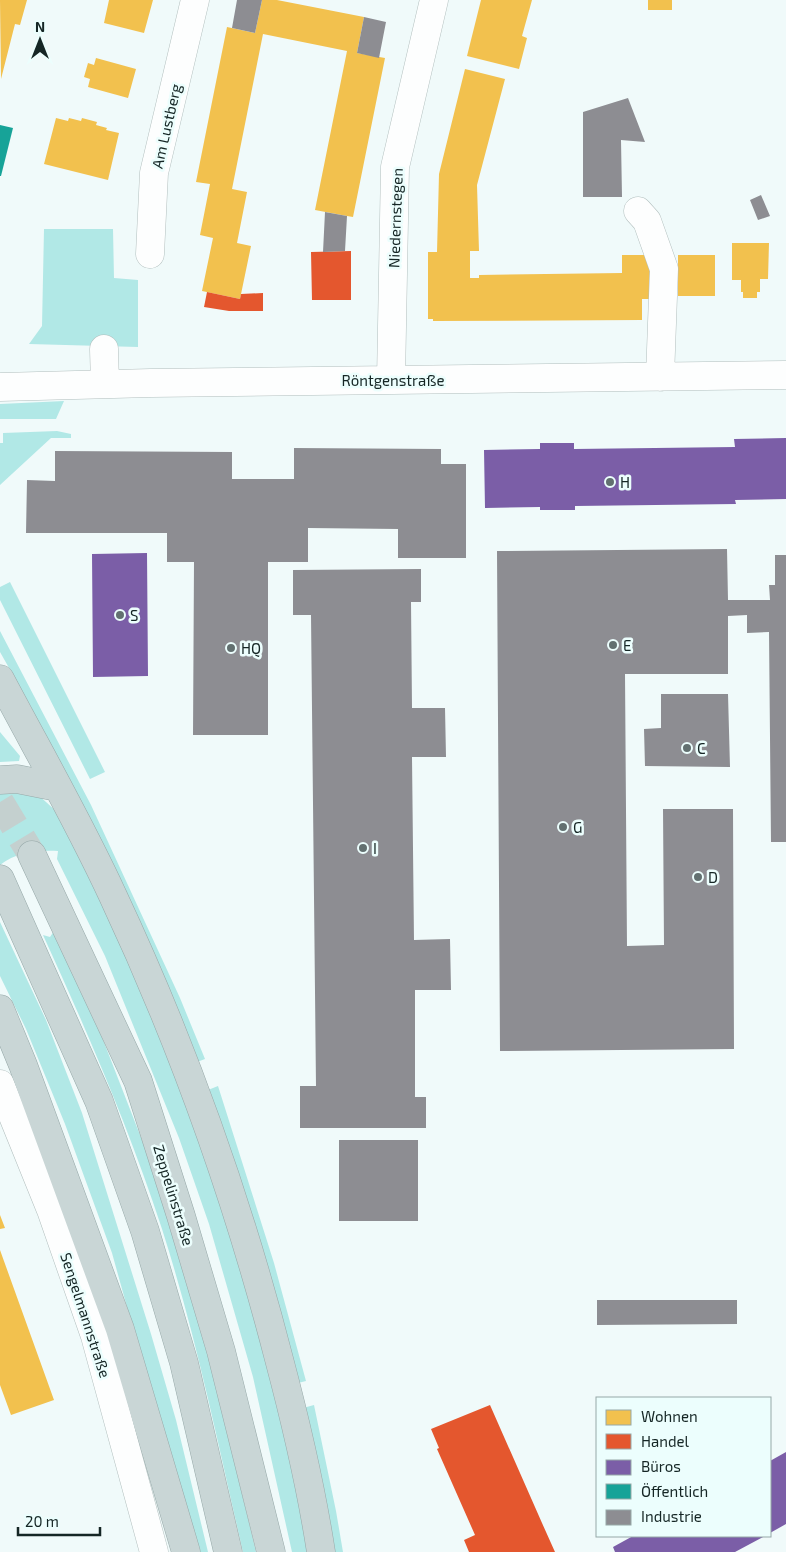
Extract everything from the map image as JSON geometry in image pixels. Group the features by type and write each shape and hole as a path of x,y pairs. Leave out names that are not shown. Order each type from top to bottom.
{"highway":[{"path":"0,679 57,787 133,940 173,1032 218,1152 261,1288 289,1397 321,1552"},
{"path":"0,780 17,779 57,787"},
{"name":"Zeppelinstraße","path":"32,855 138,1081 221,1351 271,1552"},
{"path":"0,879 99,1101 145,1231 184,1363 228,1552"},
{"path":"0,1009 23,1065 120,1329 186,1552"}],"street":[{"name":"Am Lustberg","path":"150,254 154,174 195,0"},
{"name":"Niedernstegen","path":"391,380 395,167 434,0"},
{"path":"638,211 647,221 664,269 660,377"},
{"path":"104,349 105,384"},
{"name":"Röntgenstraße","path":"0,387 786,375"},
{"path":"0,706 26,728"},
{"name":"Sengelmannstraße","path":"0,1084 51,1210 95,1336 154,1552"}],"shaded area":[{"path":"44,229 113,229 114,278 138,280 138,347 29,344 42,326"},
{"path":"64,401 56,419 0,419 0,404"},
{"path":"57,431 71,434 71,438 51,438 0,485 0,443 3,443 3,433"},
{"path":"10,582 105,772 90,779 0,600 0,587"},
{"path":"0,631 91,805 180,998 205,1059 197,1062 123,894 30,705 0,652"},
{"path":"0,732 20,756 19,761 0,762"},
{"path":"0,789 35,792 57,812 80,852 165,1041 227,1217 288,1445 309,1552 292,1552 253,1377 209,1224 179,1138 105,956 57,859 58,851 28,853 13,857 0,865"},
{"path":"0,922 46,1020 82,1113 176,1420 208,1552 195,1552 112,1253 65,1124 26,1029 0,976"},
{"path":"54,931 100,1032 147,1153 204,1335 256,1552 243,1552 206,1390 162,1229 121,1117 43,935 50,937"},
{"path":"218,1086 274,1263 306,1381 298,1383 208,1090"},
{"path":"314,1405 343,1552 331,1552 303,1408"}],"building: Wohnen":[{"path":"0,0 27,0 20,25 15,24 1,79"},
{"path":"109,0 153,0 144,33 104,23"},
{"path":"262,0 277,0 364,17 357,53 385,58 353,217 315,210 347,51 263,34 232,189 247,192 237,243 251,246 240,299 202,291 213,238 200,235 210,184 196,182 227,27 255,33"},
{"path":"481,0 532,0 522,36 527,38 519,69 467,56"},
{"path":"648,0 672,0 672,10 648,10"},
{"path":"96,58 136,69 128,98 88,87 90,79 84,77 88,63 94,65"},
{"path":"465,69 505,79 477,185 479,251 470,251 470,278 479,278 479,275 622,273 622,255 655,255 655,299 642,299 642,320 433,321 433,319 428,319 428,252 437,252 439,174"},
{"path":"56,118 68,121 69,118 81,121 82,118 97,122 96,125 107,128 106,130 119,133 108,180 44,164"},
{"path":"732,243 769,243 768,279 760,279 760,292 757,292 757,298 743,298 741,280 732,280"},
{"path":"678,255 715,255 715,296 678,296"},
{"path":"0,1215 5,1228 0,1229"},
{"path":"0,1250 54,1400 11,1415 0,1385"}],"building: Handel":[{"path":"351,251 351,300 312,300 311,252"},
{"path":"207,292 240,299 241,294 263,293 263,311 229,311 204,307"},
{"path":"490,1405 555,1552 469,1552 464,1540 475,1535 437,1449 439,1448 431,1429"}],"building: Büros":[{"name":"H","path":"786,438 786,499 735,500 736,504 575,506 575,510 540,510 540,507 485,508 484,450 540,449 540,443 574,443 574,449 735,447 734,439"},
{"name":"S","path":"147,553 148,676 93,677 92,554"},
{"path":"786,1452 786,1524 771,1532 771,1460"},
{"path":"631,1537 763,1537 735,1552 615,1552 613,1547"}],"building: Öffentlich":[{"path":"0,125 13,128 1,176 0,176"}],"building: Industrie":[{"path":"237,0 262,0 255,33 232,28"},
{"path":"364,17 386,22 379,58 357,53"},
{"path":"628,98 645,142 621,140 622,197 583,197 583,112"},
{"path":"761,195 770,216 758,220 750,200"},
{"path":"325,212 347,216 345,251 323,252"},
{"name":"HQ","path":"294,448 441,449 441,464 466,464 466,558 398,558 398,529 308,528 308,562 268,562 268,735 193,735 194,562 167,562 167,533 26,533 27,480 55,481 55,451 232,452 232,479 294,479"},
{"path":"727,549 728,600 770,600 769,585 775,585 775,555 786,555 786,842 771,842 769,632 747,633 747,615 728,616 728,674 625,674 627,946 664,945 663,809 733,809 734,1049 500,1051 497,551"},
{"name":"I","path":"421,569 421,602 411,602 412,708 445,708 446,757 412,757 414,940 450,939 451,990 415,990 415,1097 426,1097 426,1128 300,1128 300,1086 316,1086 311,615 293,615 293,570"},
{"name":"C","path":"661,694 728,694 730,767 645,766 644,729 661,728"},
{"path":"339,1140 418,1140 418,1221 339,1221"},
{"path":"597,1300 737,1300 737,1324 597,1325"}],"tunnel":[{"path":"0,802 32,855"}],"place":[{"name":"H","path":"610,482"},
{"name":"S","path":"120,615"},
{"name":"E","path":"613,645"},
{"name":"HQ","path":"231,648"},
{"name":"C","path":"687,748"},
{"name":"G","path":"563,827"},
{"name":"I","path":"363,848"},
{"name":"D","path":"698,877"}]}
